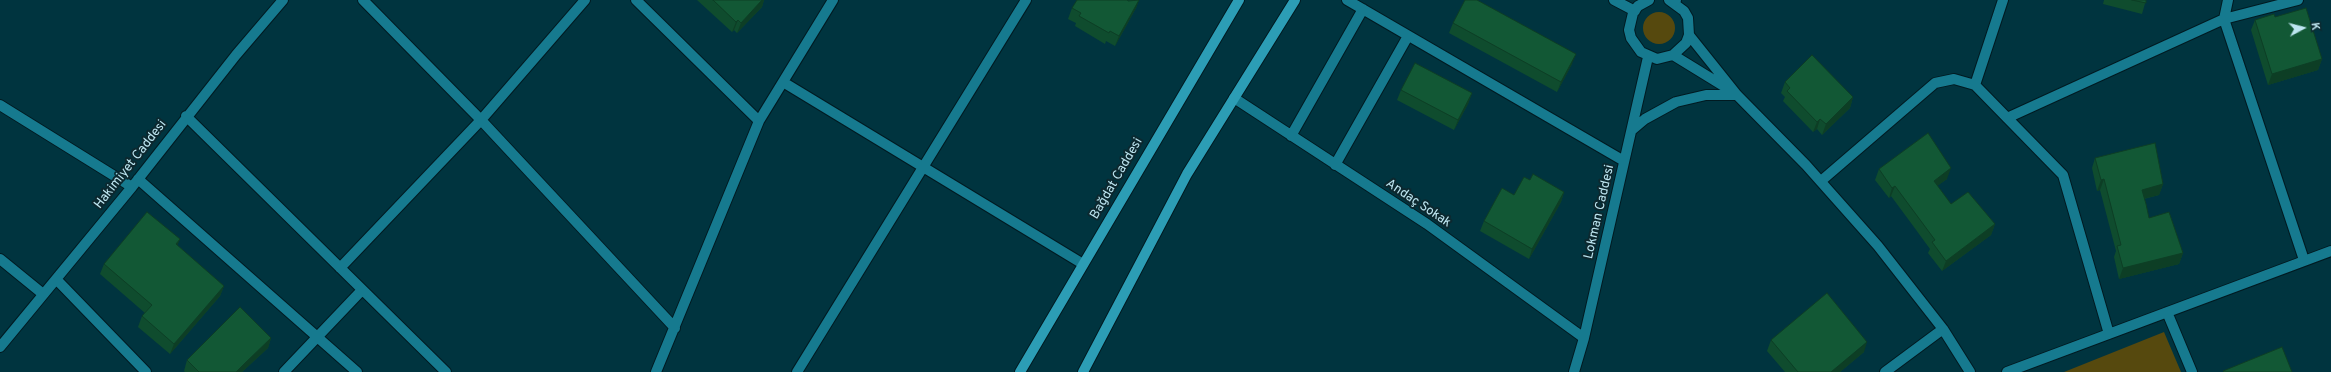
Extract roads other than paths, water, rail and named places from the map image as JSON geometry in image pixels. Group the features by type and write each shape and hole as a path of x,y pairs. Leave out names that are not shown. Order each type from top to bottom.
{"main road":[{"name":"Bağdat Caddesi","path":"1020,372 1239,0"},
{"path":"1083,372 1187,174 1295,0"}],"street":[{"name":"Hakimiyet Caddesi","path":"0,347 135,183 186,116 283,0"},
{"path":"363,0 481,120 675,328"},
{"path":"340,268 481,120 585,0"},
{"path":"636,0 759,121"},
{"path":"656,372 759,121 833,0"},
{"path":"796,372 924,168 1026,0"},
{"path":"1347,0 1624,161"},
{"path":"1614,0 1635,11"},
{"path":"1649,0 1635,11 1630,21 1631,38 1638,49 1648,57 1665,58 1673,55 1686,43 1689,35 1688,18 1684,11 1673,1"},
{"path":"1975,85 2003,0"},
{"path":"2228,0 2224,19 2304,260"},
{"path":"2007,118 2224,19 2298,0"},
{"path":"1291,136 1362,9"},
{"path":"1689,35 1737,95 1821,182 1878,246 1943,329 1970,372"},
{"path":"1335,165 1408,36"},
{"path":"1673,55 1737,95"},
{"name":"Lokman Caddesi","path":"1574,372 1584,338 1648,57"},
{"path":"1821,182 1935,83 1954,79 1975,85 2063,175 2109,334"},
{"path":"783,82 1083,264"},
{"path":"1632,130 1645,119 1676,102 1706,95 1737,95"},
{"name":"Andaç Sokak","path":"1234,98 1426,224 1584,338"},
{"path":"0,106 135,183 357,372"},
{"path":"186,116 446,372"},
{"path":"2008,372 2331,250"},
{"path":"0,259 43,294"},
{"path":"56,279 146,372"},
{"path":"284,372 362,290"},
{"path":"2167,312 2192,372"},
{"path":"1885,372 1943,329"}]}
